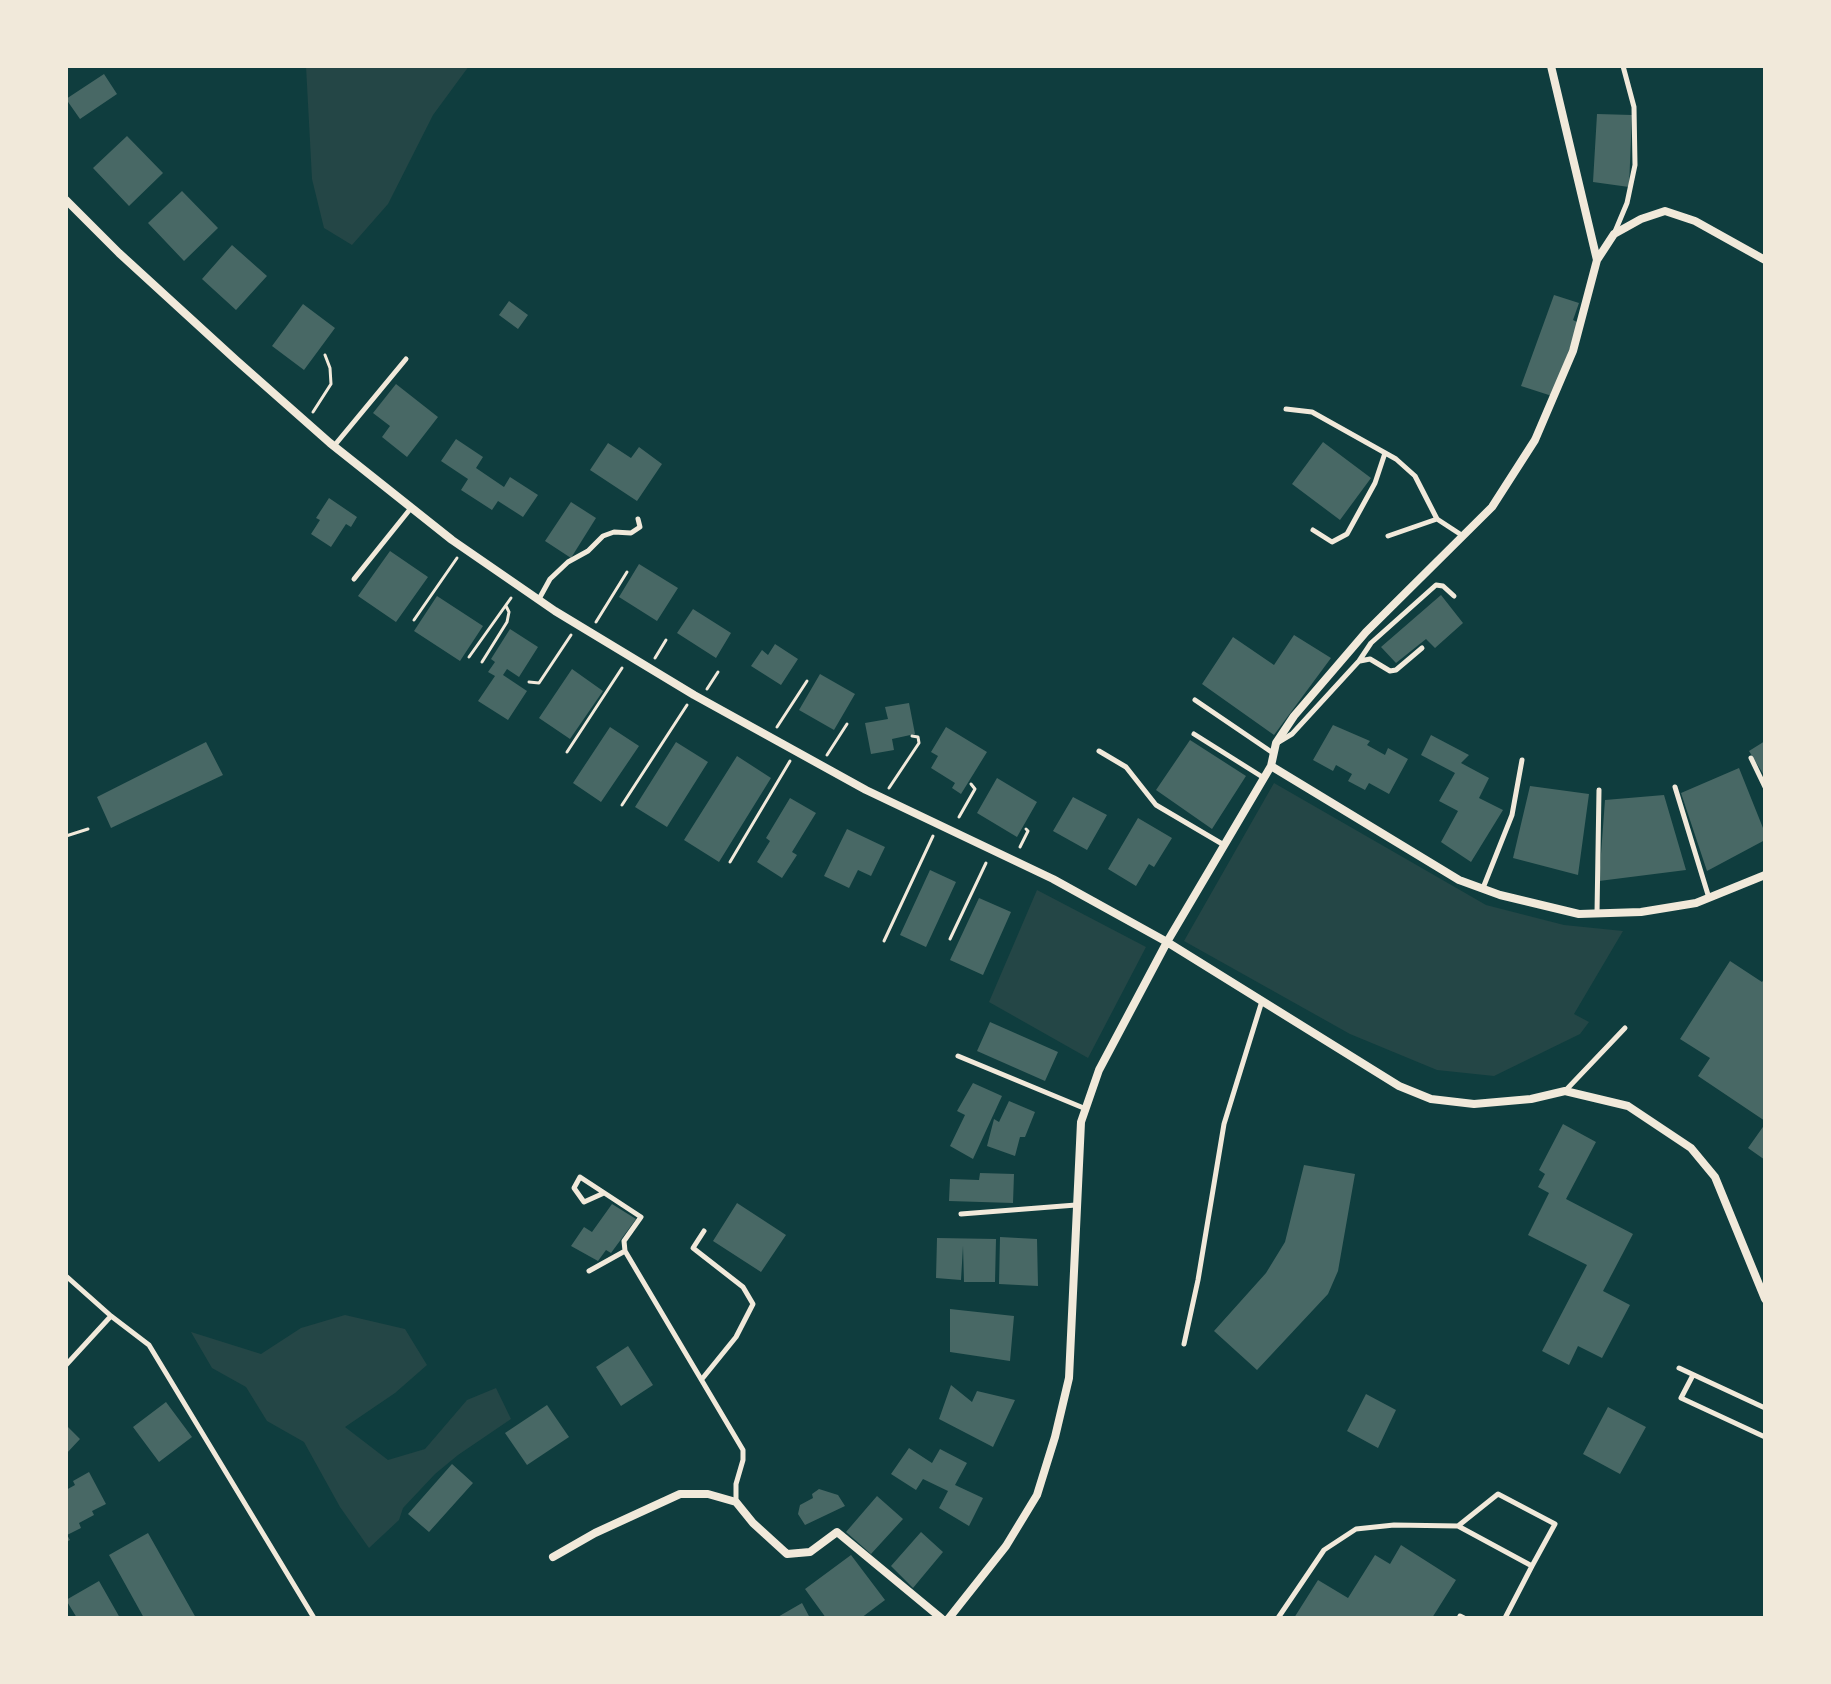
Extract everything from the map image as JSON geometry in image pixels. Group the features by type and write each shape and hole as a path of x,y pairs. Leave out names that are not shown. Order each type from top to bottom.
{"street":[{"path":"1551,66 1597,260"},
{"path":"66,200 119,253 334,446 412,508 539,599 697,697 883,798 1053,879 1167,942 1399,1086 1431,1099 1474,1104 1531,1099 1565,1091 1628,1106 1691,1148 1715,1177 1765,1299"},
{"path":"949,1618 1006,1546 1037,1495 1055,1437 1069,1378 1081,1122 1099,1070 1167,942 1271,766 1276,743 1294,716 1366,632 1492,507 1535,440 1573,351 1597,260 1614,234 1641,219 1665,211 1695,221 1765,260"},
{"path":"1271,766 1459,880 1579,914 1641,912 1696,903 1765,875"},
{"path":"553,1557 595,1533 680,1494 708,1494 736,1502 753,1523 787,1554 810,1552 837,1532 941,1618"}],"lane":[{"path":"1614,234 1627,203 1635,165 1634,107 1623,66"},
{"path":"334,446 406,359"},
{"path":"1286,409 1312,412 1385,453 1415,476 1437,519 1464,536"},
{"path":"1313,530 1332,542 1347,534 1375,483 1385,453"},
{"path":"354,579 412,508"},
{"path":"539,599 550,579 568,562 588,551 603,536 614,532 631,533 640,527 638,519"},
{"path":"1388,536 1437,519"},
{"path":"1276,743 1292,734 1359,661 1371,643 1436,585 1443,586 1454,596"},
{"path":"1359,661 1370,659 1390,671 1396,670 1422,648"},
{"path":"1195,700 1274,754"},
{"path":"1194,734 1264,778"},
{"path":"1099,751 1126,767 1156,805 1224,845"},
{"path":"1751,758 1765,787"},
{"path":"1483,889 1512,815 1522,760"},
{"path":"1675,787 1709,898"},
{"path":"1597,913 1599,790"},
{"path":"1184,1344 1224,1124 1262,1000"},
{"path":"1565,1091 1625,1028"},
{"path":"958,1056 1086,1109"},
{"path":"604,1193 584,1202 574,1188 580,1177 641,1217 624,1241 625,1251 743,1450 736,1484 736,1502"},
{"path":"961,1214 1077,1204"},
{"path":"702,1379 736,1337 753,1304 743,1287 693,1248 704,1231"},
{"path":"589,1271 625,1251"},
{"path":"66,1276 149,1345 314,1618"},
{"path":"66,1365 111,1316"},
{"path":"1679,1368 1765,1408"},
{"path":"1693,1375 1681,1398 1765,1437"},
{"path":"1458,1526 1498,1494 1555,1524 1505,1618"},
{"path":"1278,1618 1324,1550 1356,1529 1394,1525 1458,1526 1532,1566"}],"path":[{"path":"306,421 331,384 325,355"},
{"path":"414,620 464,548"},
{"path":"590,632 627,572"},
{"path":"469,657 518,585"},
{"path":"482,662 507,622 509,612 506,605"},
{"path":"529,682 539,683 579,625"},
{"path":"648,667 666,640"},
{"path":"567,752 629,656"},
{"path":"622,805 718,672"},
{"path":"770,737 807,681"},
{"path":"821,765 847,724"},
{"path":"883,798 919,743 918,737 912,736"},
{"path":"730,862 796,751"},
{"path":"950,831 975,789 971,784"},
{"path":"884,941 939,825"},
{"path":"66,836 88,829"},
{"path":"1013,861 1028,831 1026,829"},
{"path":"950,939 991,851"}],"shaded area":[{"path":"306,66 469,66 433,115 388,204 352,245 324,228 312,179"},
{"path":"1274,783 1486,905 1564,925 1623,931 1574,1014 1589,1022 1580,1034 1494,1076 1437,1070 1350,1034 1184,941"},
{"path":"1037,890 1146,947 1088,1058 989,1002"},
{"path":"345,1315 405,1329 427,1365 395,1393 345,1427 388,1460 425,1449 467,1400 496,1388 511,1419 435,1474 403,1508 399,1520 369,1548 340,1507 304,1442 267,1421 246,1387 212,1368 191,1332 261,1354 301,1328"}],"building":[{"path":"104,74 117,94 80,119 66,99"},
{"path":"1597,114 1632,115 1629,187 1593,182"},
{"path":"127,136 163,173 129,206 93,168"},
{"path":"182,191 218,228 184,261 148,223"},
{"path":"232,245 267,276 236,310 202,279"},
{"path":"1554,295 1579,303 1573,320 1579,323 1552,396 1521,386"},
{"path":"509,301 528,315 518,329 499,315"},
{"path":"303,304 335,328 304,370 272,346"},
{"path":"396,384 438,417 407,457 382,437 390,426 373,413"},
{"path":"456,439 483,457 476,468 504,487 510,477 538,495 523,517 498,501 492,510 461,490 468,479 441,461"},
{"path":"1323,442 1371,478 1340,520 1292,484"},
{"path":"608,443 631,458 639,447 662,464 637,501 590,470"},
{"path":"329,498 357,517 351,527 346,524 331,547 311,534 320,520 316,518"},
{"path":"571,502 596,518 571,558 545,541"},
{"path":"390,551 428,577 396,622 358,596"},
{"path":"639,564 678,588 657,621 619,597"},
{"path":"1441,595 1463,623 1435,648 1426,639 1396,663 1381,647"},
{"path":"437,596 483,626 460,661 414,631"},
{"path":"693,609 731,633 716,658 677,633"},
{"path":"510,629 538,647 519,677 507,669 503,675 527,691 508,720 478,701 495,676 488,672 495,662 491,659"},
{"path":"1294,635 1331,658 1274,735 1202,684 1233,637 1274,665"},
{"path":"775,644 798,659 781,685 751,666 762,650 768,655"},
{"path":"572,669 603,691 570,739 539,718"},
{"path":"820,674 855,694 834,730 799,710"},
{"path":"909,703 915,734 892,739 894,750 871,754 865,723 888,719 885,707"},
{"path":"1333,725 1370,741 1367,745 1385,755 1388,748 1408,759 1389,794 1369,783 1365,790 1348,781 1352,774 1336,765 1333,771 1313,760"},
{"path":"610,727 639,746 601,802 573,783"},
{"path":"946,727 987,752 961,794 952,788 955,783 931,768 938,756 931,752"},
{"path":"1431,735 1469,755 1461,763 1489,778 1479,798 1503,810 1471,862 1441,842 1458,811 1439,801 1455,773 1421,755"},
{"path":"1190,740 1246,776 1212,829 1156,790"},
{"path":"1765,741 1765,777 1749,751"},
{"path":"206,742 223,775 111,828 97,797"},
{"path":"676,742 708,762 667,827 635,807"},
{"path":"737,756 771,778 719,862 684,840"},
{"path":"1739,768 1765,840 1707,871 1681,793"},
{"path":"997,778 1037,802 1017,837 977,813"},
{"path":"1530,786 1589,794 1578,875 1513,858"},
{"path":"1664,795 1686,870 1599,881 1605,800"},
{"path":"1073,797 1107,815 1087,850 1053,831"},
{"path":"790,798 816,813 792,852 797,855 782,878 757,862 770,841 766,838"},
{"path":"1138,818 1172,838 1154,867 1149,864 1136,886 1108,869"},
{"path":"847,829 885,847 871,876 858,870 849,888 824,876"},
{"path":"930,870 956,882 926,947 900,935"},
{"path":"979,898 1011,912 983,975 950,960"},
{"path":"1730,961 1762,982 1765,978 1765,1121 1698,1076 1710,1058 1680,1039"},
{"path":"990,1022 1058,1052 1045,1081 977,1051"},
{"path":"973,1083 1002,1096 973,1159 950,1146 965,1115 957,1111"},
{"path":"1009,1101 1035,1112 1025,1137 1020,1137 1015,1156 987,1146 994,1119 999,1122"},
{"path":"1563,1124 1596,1142 1566,1199 1633,1234 1603,1291 1630,1305 1602,1358 1578,1346 1569,1365 1542,1351 1587,1265 1528,1235 1549,1193 1538,1187 1545,1174 1539,1170"},
{"path":"1765,1124 1765,1160 1748,1148"},
{"path":"1304,1165 1355,1174 1338,1271 1328,1294 1257,1370 1214,1331 1266,1273 1285,1242"},
{"path":"980,1173 1014,1174 1013,1203 949,1201 950,1179 979,1180"},
{"path":"737,1203 786,1235 761,1272 713,1241"},
{"path":"612,1204 636,1219 611,1253 606,1250 598,1261 571,1246 584,1227 592,1232"},
{"path":"1000,1237 1037,1239 1038,1286 999,1284"},
{"path":"937,1238 996,1239 995,1282 964,1282 963,1246 961,1280 936,1278"},
{"path":"950,1309 1014,1316 1010,1361 950,1352"},
{"path":"628,1346 653,1385 621,1406 596,1367"},
{"path":"951,1385 972,1402 977,1391 1015,1400 993,1447 939,1419"},
{"path":"1366,1394 1396,1410 1378,1448 1347,1431"},
{"path":"166,1402 192,1437 159,1462 133,1427"},
{"path":"547,1405 569,1437 527,1465 505,1433"},
{"path":"1608,1407 1646,1427 1620,1474 1583,1454"},
{"path":"66,1425 80,1439 66,1454"},
{"path":"909,1448 932,1463 940,1449 967,1463 955,1485 983,1498 969,1526 939,1508 948,1491 923,1479 916,1490 891,1474"},
{"path":"452,1464 473,1483 429,1532 408,1514"},
{"path":"89,1472 106,1504 79,1523 81,1528 67,1535 70,1540 66,1542 66,1490 75,1485 73,1481"},
{"path":"819,1489 838,1495 845,1506 805,1525 798,1514 800,1505 813,1498 812,1494"},
{"path":"877,1496 903,1519 871,1554 846,1532"},
{"path":"921,1532 943,1552 913,1588 891,1566"},
{"path":"148,1533 196,1618 144,1618 109,1555"},
{"path":"1401,1545 1456,1580 1432,1618 1294,1618 1318,1580 1348,1598 1375,1555 1390,1564"},
{"path":"851,1555 885,1600 861,1618 826,1618 805,1589"},
{"path":"99,1581 120,1618 77,1618 66,1600"},
{"path":"802,1603 810,1618 776,1618"}]}
